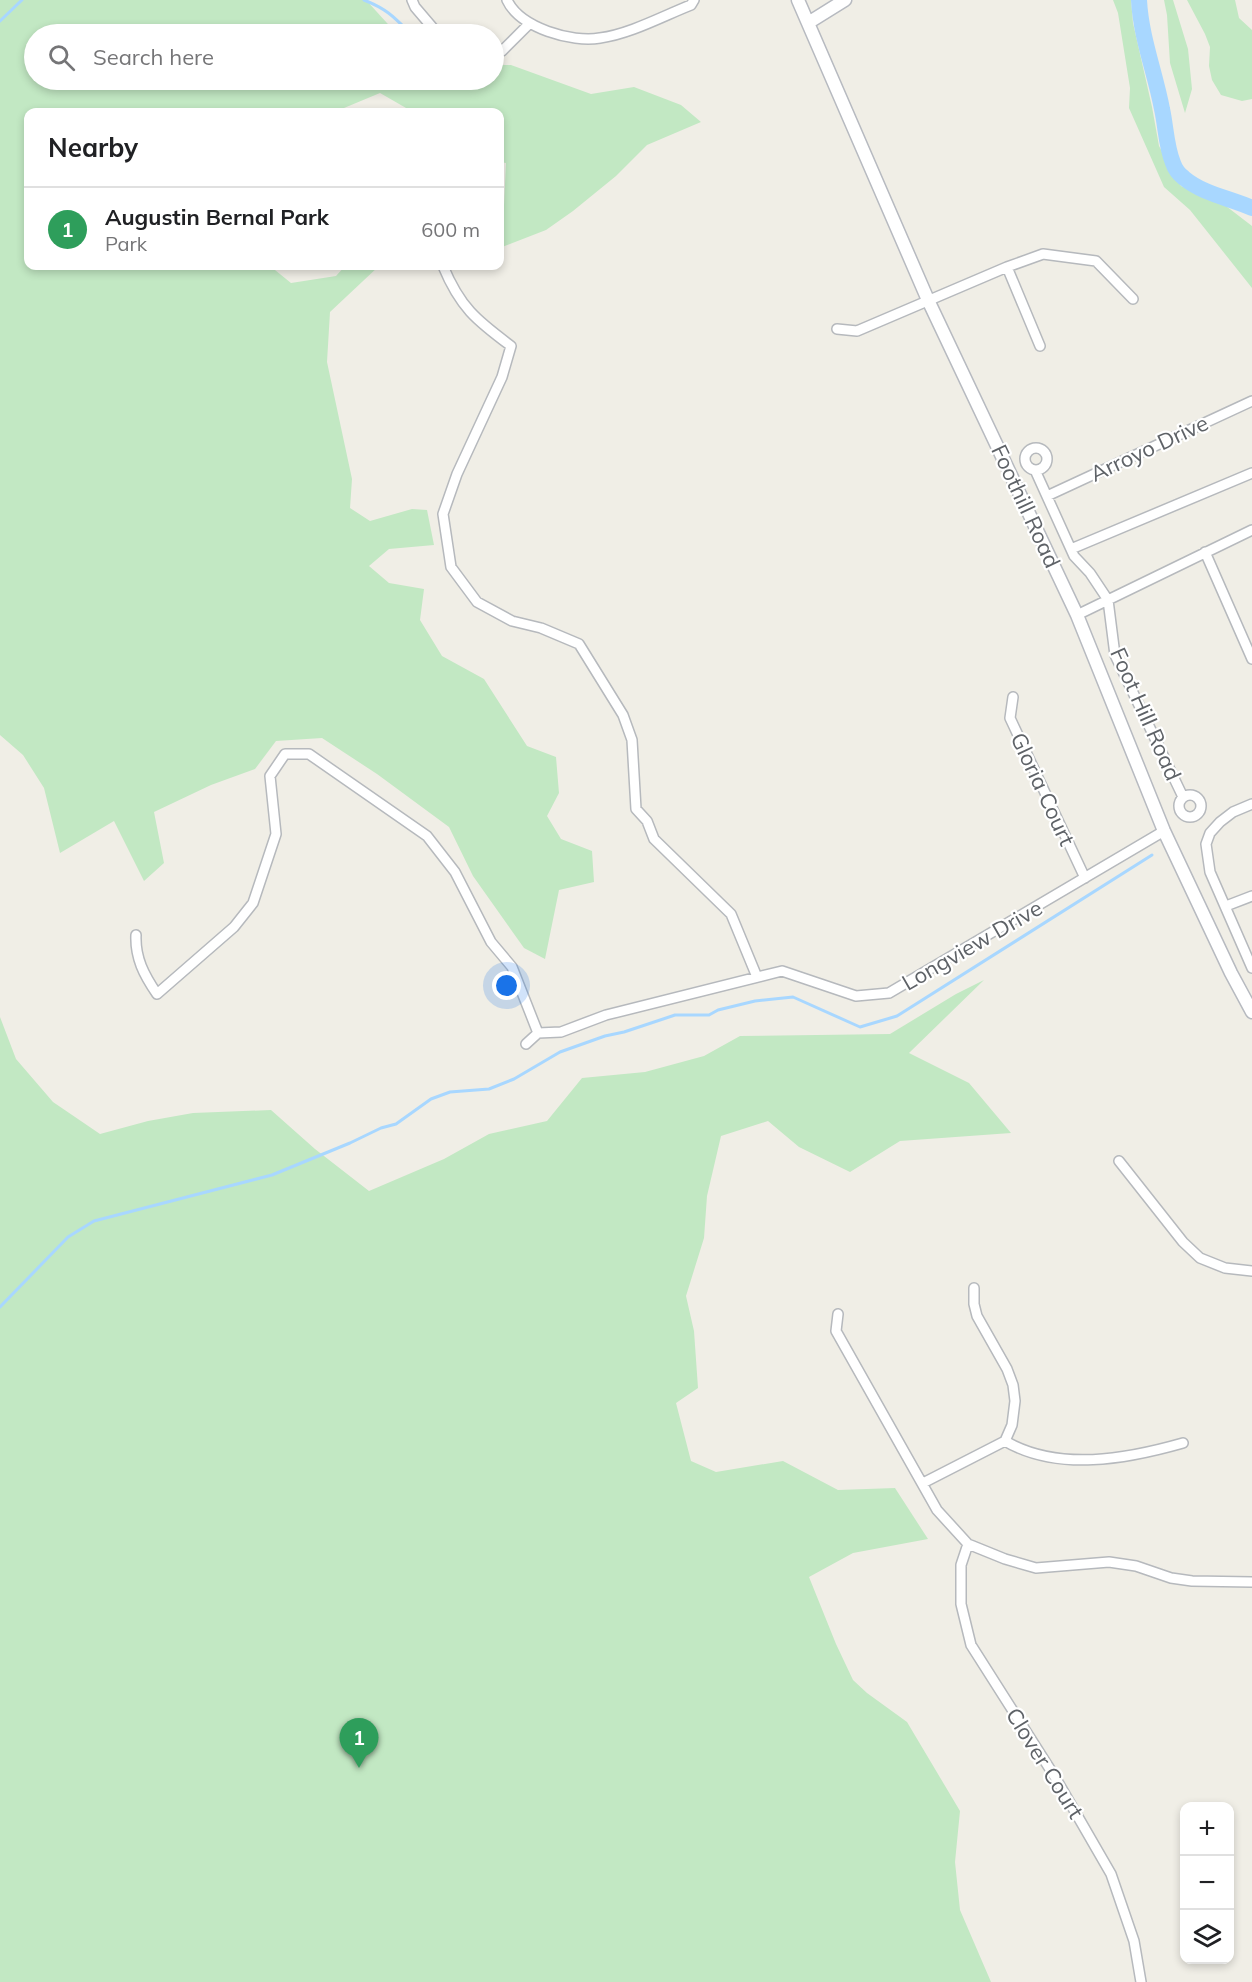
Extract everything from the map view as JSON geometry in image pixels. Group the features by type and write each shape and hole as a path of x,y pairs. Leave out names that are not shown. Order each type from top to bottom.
{"main road":[{"name":"Foothill Road","path":"798,0 928,300 1077,615 1164,831 1231,973 1252,1012"},
{"path":"808,23 845,0"}],"street":[{"path":"412,0 429,24"},
{"path":"507,0 511,9 529,24 550,32 579,38 599,39 624,32 691,5 694,0"},
{"path":"504,49 529,24"},
{"path":"837,329 857,331 1007,267 1044,254 1096,261 1133,299"},
{"path":"1007,267 1040,346"},
{"path":"445,270 452,289 477,321 511,346 502,377 457,474 443,514 451,567 477,602 512,621 541,628 579,644 623,714 632,740 636,809 647,821 654,839 731,914 757,976"},
{"name":"Arroyo Drive","path":"1047,496 1252,401"},
{"name":"Foot Hill Road","path":"1035,470 1074,556 1090,573 1108,600 1115,655 1184,797"},
{"path":"1071,549 1252,473"},
{"path":"1077,615 1252,530"},
{"path":"1205,552 1252,659"},
{"name":"Gloria Court","path":"1013,698 1010,718 1085,878"},
{"path":"136,935 135,948 139,962 157,994 234,927 253,903 276,834 270,776 285,754 309,754 427,836 455,872 491,942 512,967 538,1033 526,1044"},
{"path":"1252,804 1233,812 1220,822 1210,833 1206,844 1210,872 1252,968"},
{"name":"Longview Drive","path":"538,1033 561,1032 606,1015 782,971 856,996 889,993 1164,831"},
{"path":"1226,906 1252,896"},
{"path":"1119,1161 1183,1242 1200,1258 1225,1268 1252,1271"},
{"path":"923,1483 1005,1441 1012,1425 1015,1401 1013,1385 1007,1369 977,1316 974,1288"},
{"path":"838,1314 836,1331 938,1510 968,1544 1005,1559 1036,1568 1109,1562 1136,1566 1171,1578 1252,1582"},
{"path":"1005,1441 1038,1456 1059,1459 1094,1459 1153,1452 1183,1443"},
{"name":"Clover Court","path":"968,1544 961,1565 961,1604 971,1645 1055,1777 1111,1874 1134,1941 1141,1982"}],"green space":[{"path":"0,0 366,0 388,24 24,24 24,90 504,90 504,65 511,65 591,94 634,87 681,105 701,122 647,145 616,176 573,211 546,230 504,246 506,163 504,163 504,108 406,108 380,93 344,108 24,108 24,270 275,270 291,283 336,276 341,270 375,270 330,312 327,362 352,479 350,508 370,521 412,509 427,510 434,545 389,549 369,566 389,583 424,589 420,620 442,656 484,679 527,746 556,757 559,793 547,816 561,839 592,851 594,882 559,890 545,959 524,948 473,876 449,827 377,774 322,738 276,741 255,769 211,785 154,812 164,863 144,881 114,821 60,853 44,788 23,755 0,735"},
{"path":"1113,0 1131,0 1133,23 1159,146 1181,186 1222,203 1252,226 1252,288 1190,210 1164,187 1129,108 1130,88 1118,13"},
{"path":"1164,0 1173,0 1188,49 1192,89 1185,113 1170,63"},
{"path":"1187,0 1235,0 1239,18 1252,30 1252,99 1242,101 1221,95 1212,80 1209,66 1210,47"},
{"path":"984,980 909,1053 969,1083 1011,1133 900,1141 850,1172 799,1147 768,1121 721,1136 707,1196 704,1238 686,1296 694,1331 698,1388 676,1403 691,1461 716,1472 783,1461 838,1490 895,1488 928,1539 853,1553 809,1577 853,1680 907,1722 960,1811 955,1862 960,1910 991,1982 0,1982 0,1017 16,1059 53,1102 100,1134 148,1121 193,1113 271,1110 315,1149 369,1191 444,1159 489,1134 547,1121 582,1078 645,1072 704,1056 740,1036 890,1034 956,994"}],"waterway":[{"path":"0,21 22,0"},
{"path":"364,0 390,14 400,24"},
{"path":"1139,0 1145,41 1159,95 1169,150 1175,167 1182,177 1200,188 1252,208"},
{"path":"0,1307 68,1237 94,1221 272,1175 381,1128 396,1124 431,1099 450,1092 489,1089 514,1079 560,1052 605,1036 675,1015 709,1015 718,1010 755,1001 793,997 860,1027 897,1016 1152,855"}],"place":[{"name":"Augustin Bernal Park","path":"359,1768"}]}
